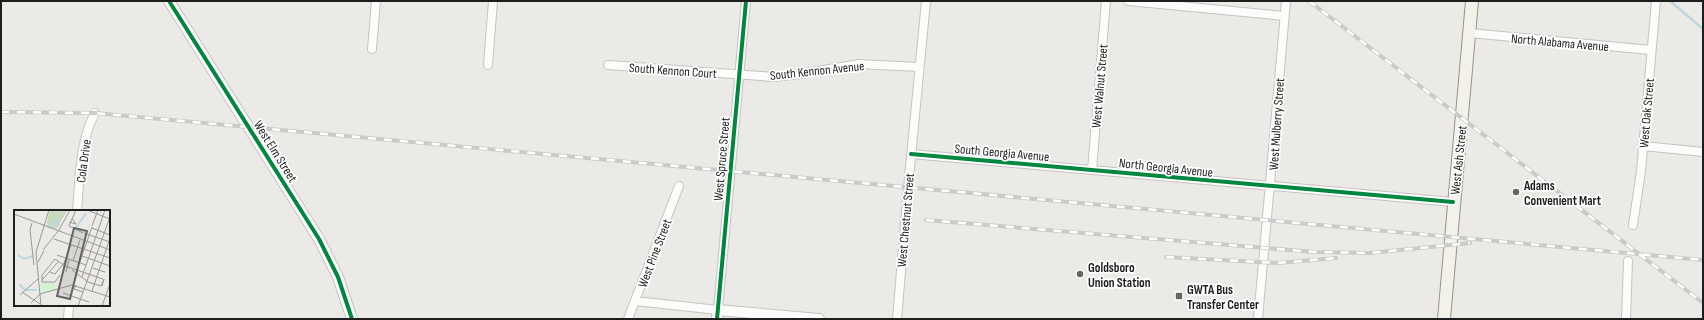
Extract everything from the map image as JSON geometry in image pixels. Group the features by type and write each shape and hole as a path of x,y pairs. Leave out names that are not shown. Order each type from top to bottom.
{"main road":[{"name":"West Ash Street","path":"1444,319 1453,202 1472,1"}],"street":[{"name":"West Elm Street","path":"169,1 319,239 338,277 352,319"},
{"path":"372,49 376,1"},
{"path":"488,65 493,1"},
{"name":"West Spruce Street","path":"718,314 746,1"},
{"name":"West Chestnut Street","path":"898,319 911,154 926,1"},
{"name":"West Walnut Street","path":"1092,170 1106,1"},
{"path":"1128,1 1284,16"},
{"name":"West Mulberry Street","path":"1258,319 1271,187 1286,1"},
{"name":"West Oak Street","path":"1633,225 1641,171 1656,1"},
{"name":"North Alabama Avenue","path":"1469,33 1652,50"},
{"name":"South Kennon Avenue","path":"739,75 790,76 859,64 919,67"},
{"name":"South Kennon Court","path":"608,65 739,75"},
{"name":"Cola Drive","path":"77,210 83,148 90,122 95,113"},
{"path":"1643,146 1703,152"},
{"name":"South Georgia Avenue","path":"911,154 1092,170"},
{"name":"North Georgia Avenue","path":"1092,170 1453,202"},
{"name":"West Pine Street","path":"628,319 679,186"},
{"path":"1626,319 1628,261"},
{"path":"635,301 718,314 819,319"},
{"path":"68,319 69,306"}],"waterway":[{"path":"1670,1 1703,29"}],"railway":[{"path":"1309,1 1703,303"},
{"path":"1,112 95,113 1703,260"},
{"path":"926,220 1314,252 1370,253 1470,243"},
{"path":"1166,257 1278,263 1336,258"}],"cycle path":[{"path":"169,1 319,239 338,277 352,319"},
{"path":"717,319 746,1"},
{"path":"911,154 1453,202"}],"place":[{"name":"Adams Convenient Mart","path":"1516,192"},
{"name":"Goldsboro Union Station","path":"1080,274"},
{"name":"GWTA Bus Transfer Center","path":"1179,296"}]}
